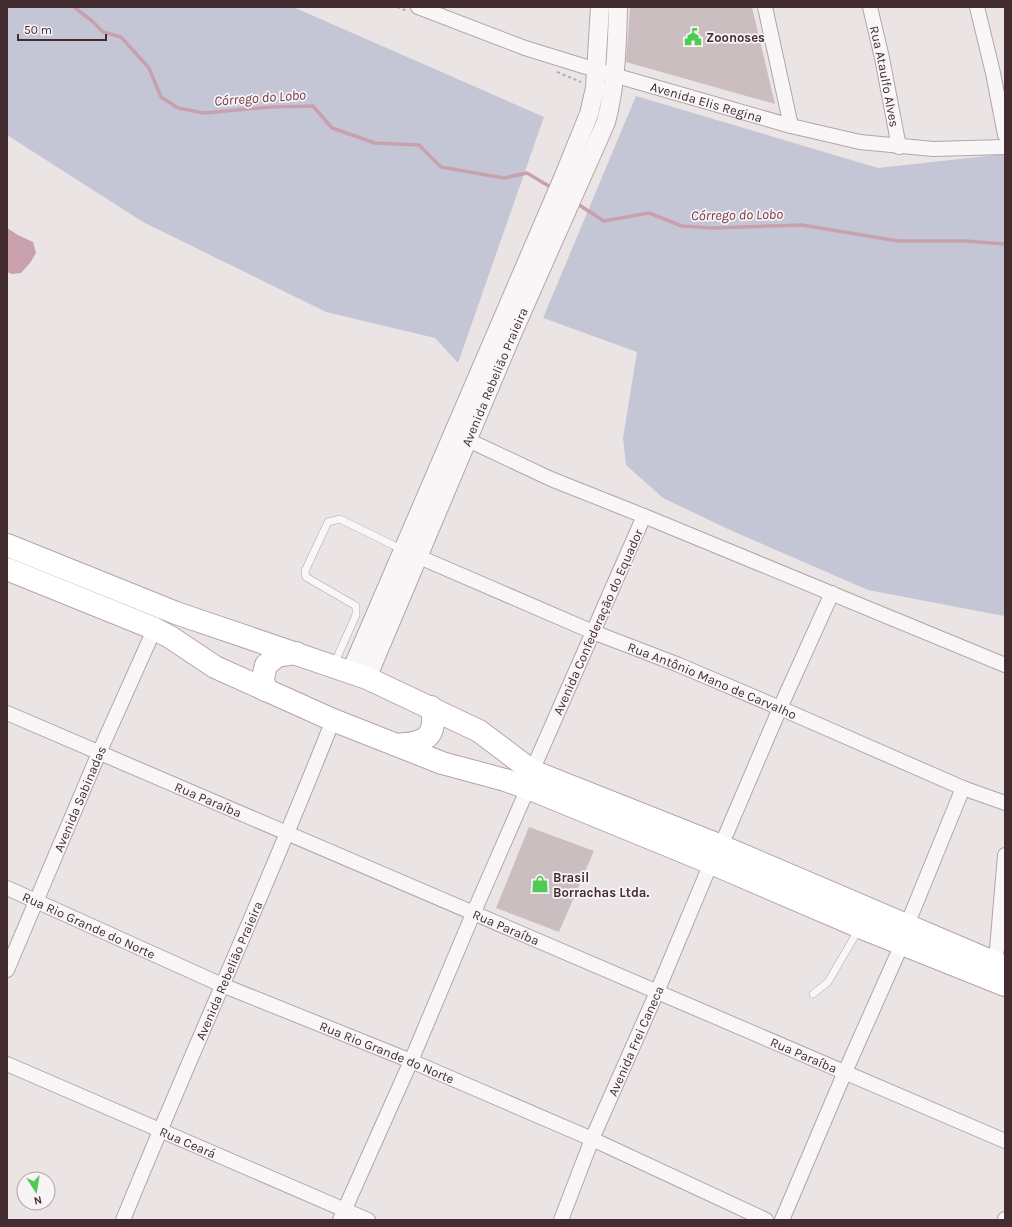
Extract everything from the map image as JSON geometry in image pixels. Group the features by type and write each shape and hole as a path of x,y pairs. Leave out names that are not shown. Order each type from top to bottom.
{"main road":[{"path":"7,545 176,613 350,672 431,708 479,731 530,780"},
{"path":"7,569 153,628 170,637 215,667 333,720 442,763 504,780 530,780 716,854 904,935 1005,985"},
{"path":"265,690 263,678 266,665 277,656 296,653"},
{"path":"396,745 413,744 425,739 433,724 431,708"},
{"path":"716,854 860,927 904,935 1000,964"}],"street":[{"name":"Avenida Elis Regina","path":"418,7 525,48 791,126 860,142 899,147 933,149 1005,147"},
{"name":"Avenida Rebelião Praieira","path":"350,672 411,554 458,448 565,196 606,122 615,75 618,7"},
{"path":"765,7 791,126"},
{"name":"Rua Ataulfo Alves","path":"870,7 882,58 899,147"},
{"path":"977,7 993,73 1005,135"},
{"name":"Avenida Rebelião Praieira","path":"458,448 513,332 565,196 595,88 599,16"},
{"path":"599,16 617,25"},
{"name":"Avenida Confederação do Equador","path":"342,1215 411,1061 644,516 551,479 458,448"},
{"path":"644,516 1005,665"},
{"name":"Rua Antônio Mano de Carvalho","path":"411,554 594,632 679,665 963,788 1005,803"},
{"name":"Avenida Frei Caneca","path":"561,1220 592,1139 780,708 832,594"},
{"name":"Avenida Sabinadas","path":"7,970 150,639 153,628"},
{"name":"Rua Paraíba","path":"7,713 1005,1141"},
{"name":"Avenida Rebelião Praieira","path":"123,1220 159,1130 287,834 333,720"},
{"path":"782,1220 904,935 963,788"},
{"path":"1000,964 997,948 1005,855"},
{"name":"Rua Rio Grande do Norte","path":"7,888 222,985 411,1061 592,1139 766,1220"},
{"name":"Rua Ceará","path":"7,1064 159,1130 342,1215 368,1220"}],"lane":[{"path":"350,672 336,661 356,615 356,606 306,577 305,571 328,522 340,519 411,554"},
{"path":"813,994 828,982 860,927"}],"shaded area":[{"path":"7,7 293,7 544,117 458,363 435,338 326,312 143,222 7,135"},
{"path":"636,96 878,168 1005,154 1004,616 868,590 730,530 663,498 626,465 623,438 637,352 543,318"},
{"path":"7,228 33,242 36,253 21,273 12,274 7,272"}],"building":[{"name":"Zoonoses","path":"630,7 752,7 775,104 626,62"},
{"path":"529,827 594,851 559,932 496,908"}],"waterway":[{"name":"Córrego do Lobo","path":"74,7 103,32 121,37 149,68 161,97 178,108 204,113 271,107 313,106 332,128 375,143 419,145 441,167 504,178 527,173 552,188"},
{"name":"Córrego do Lobo","path":"576,203 604,221 649,213 682,226 713,228 802,225 898,241 965,241 1005,244"}],"place":[{"name":"Zoonoses","path":"693,37"},
{"name":"Brasil Borrachas Ltda.","path":"540,884"}]}
